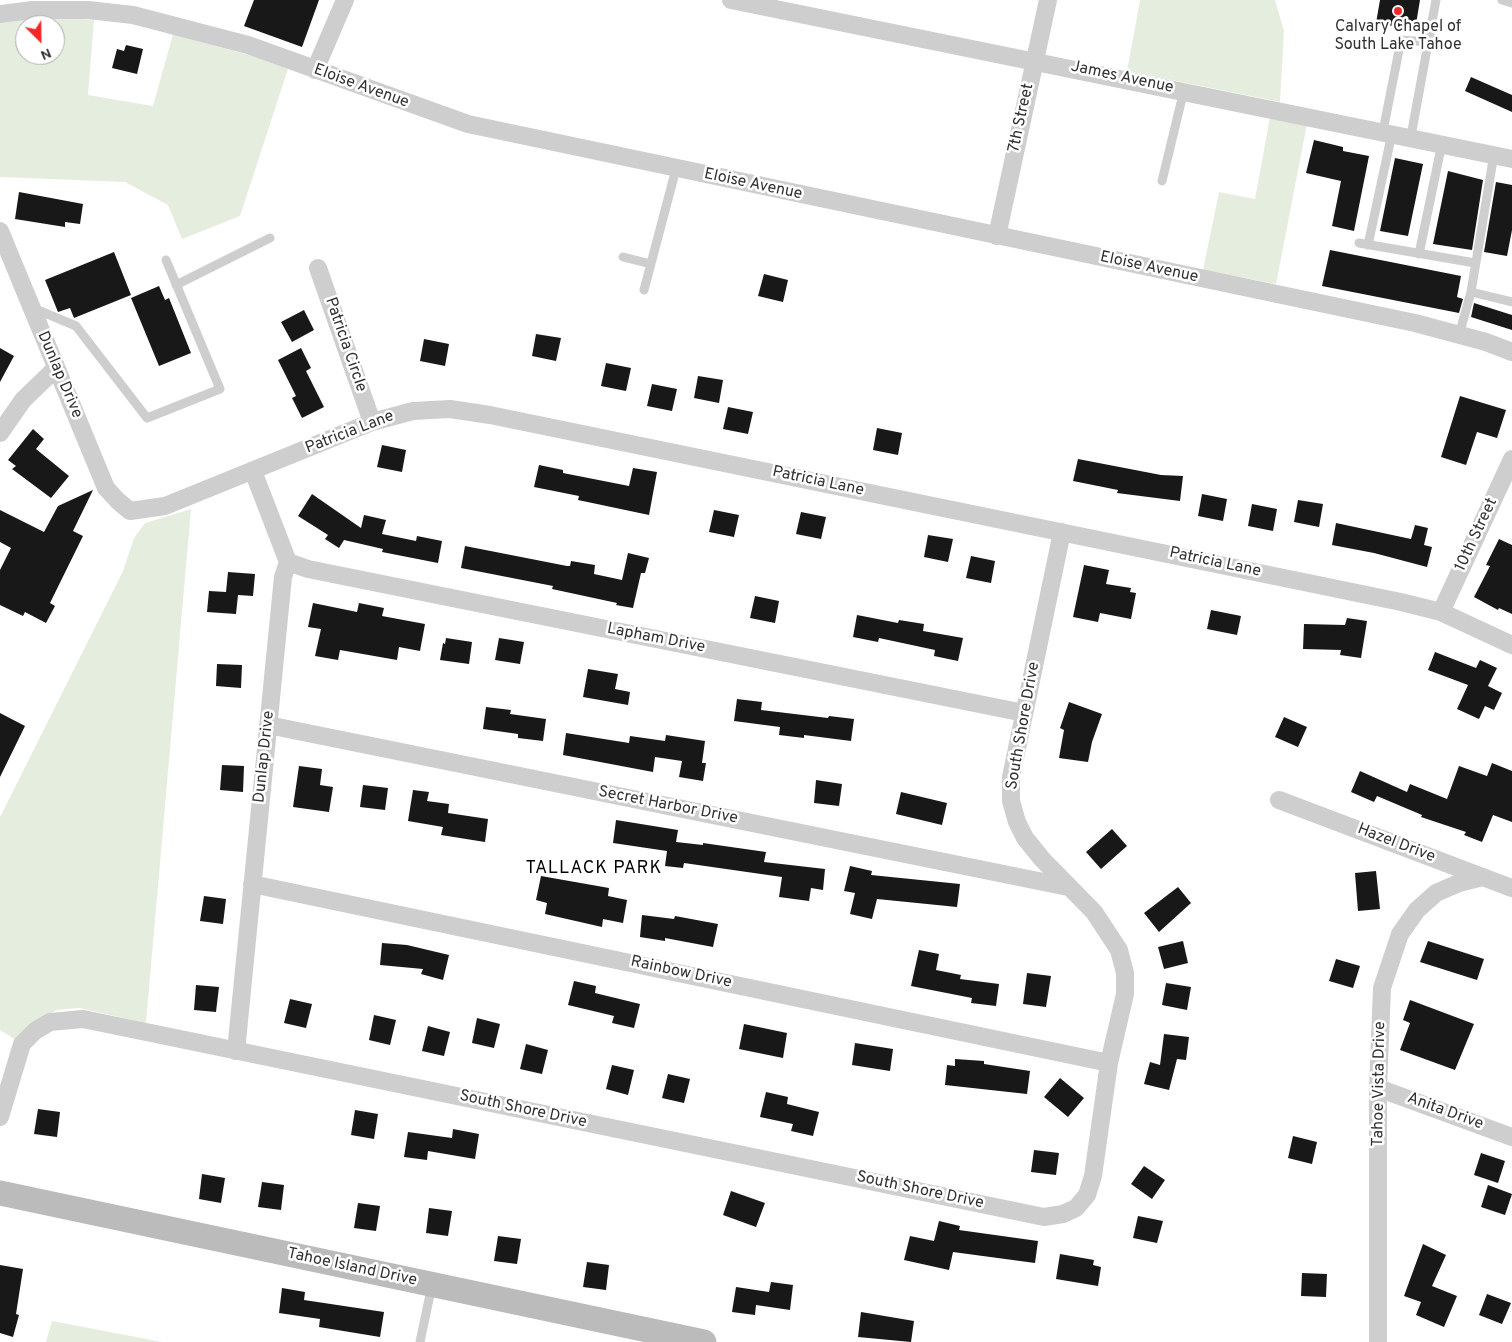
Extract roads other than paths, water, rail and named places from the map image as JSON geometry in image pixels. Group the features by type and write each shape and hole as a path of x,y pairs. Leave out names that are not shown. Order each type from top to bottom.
{"street":[{"path":"315,70 345,0"},
{"name":"James Avenue","path":"732,0 1411,136 1512,159"},
{"name":"7th Street","path":"998,236 1048,0"},
{"name":"Eloise Avenue","path":"0,14 32,10 88,10 133,15 248,45 468,124 1415,323 1512,352"},
{"name":"Dunlap Drive","path":"0,231 106,488 130,511"},
{"name":"Patricia Circle","path":"318,268 372,422"},
{"path":"0,433 23,400 56,369"},
{"name":"Patricia Lane","path":"130,511 165,506 372,422 413,411 450,409 490,415 1062,532 1441,612 1512,645"},
{"name":"10th Street","path":"1441,612 1512,459"},
{"path":"253,470 288,562"},
{"name":"South Shore Drive","path":"0,1117 22,1044 35,1031 50,1022 83,1019 1044,1217 1063,1214 1076,1208 1087,1195 1093,1176 1109,1063 1125,994 1125,973 1119,950 1094,912 1042,860 1025,838 1017,822 1011,801 1011,777 1062,532"},
{"name":"Dunlap Drive","path":"236,1051 283,577 288,562"},
{"name":"Lapham Drive","path":"288,562 327,572 1024,713"},
{"name":"Secret Harbor Drive","path":"268,725 1068,887"},
{"name":"Hazel Drive","path":"1279,800 1512,888"},
{"name":"Tahoe Vista Drive","path":"1378,1342 1378,1088 1382,988 1390,959 1400,934 1417,910 1436,893 1459,882 1483,877"},
{"name":"Rainbow Drive","path":"252,884 1109,1063"},
{"name":"Anita Drive","path":"1378,1088 1512,1138"},
{"name":"Tahoe Island Drive","path":"0,1194 704,1342"}],"lane":[{"path":"1411,136 1436,0"},
{"path":"1502,0 1512,3"},
{"path":"1428,42 1401,40 1388,132 1364,244 1475,263"},
{"path":"1162,181 1184,90"},
{"path":"1420,254 1442,143"},
{"path":"1459,335 1471,292 1494,154"},
{"path":"644,290 676,169"},
{"path":"176,286 270,238"},
{"path":"623,257 651,264"},
{"path":"30,307 76,326 147,418 220,389 166,260"},
{"path":"1471,292 1512,302"},
{"path":"420,1342 432,1285"}],"place":[{"name":"Calvary Chapel of South Lake Tahoe","path":"1398,11"}],"district":[{"name":"TALLACK PARK","path":"594,869"}]}
